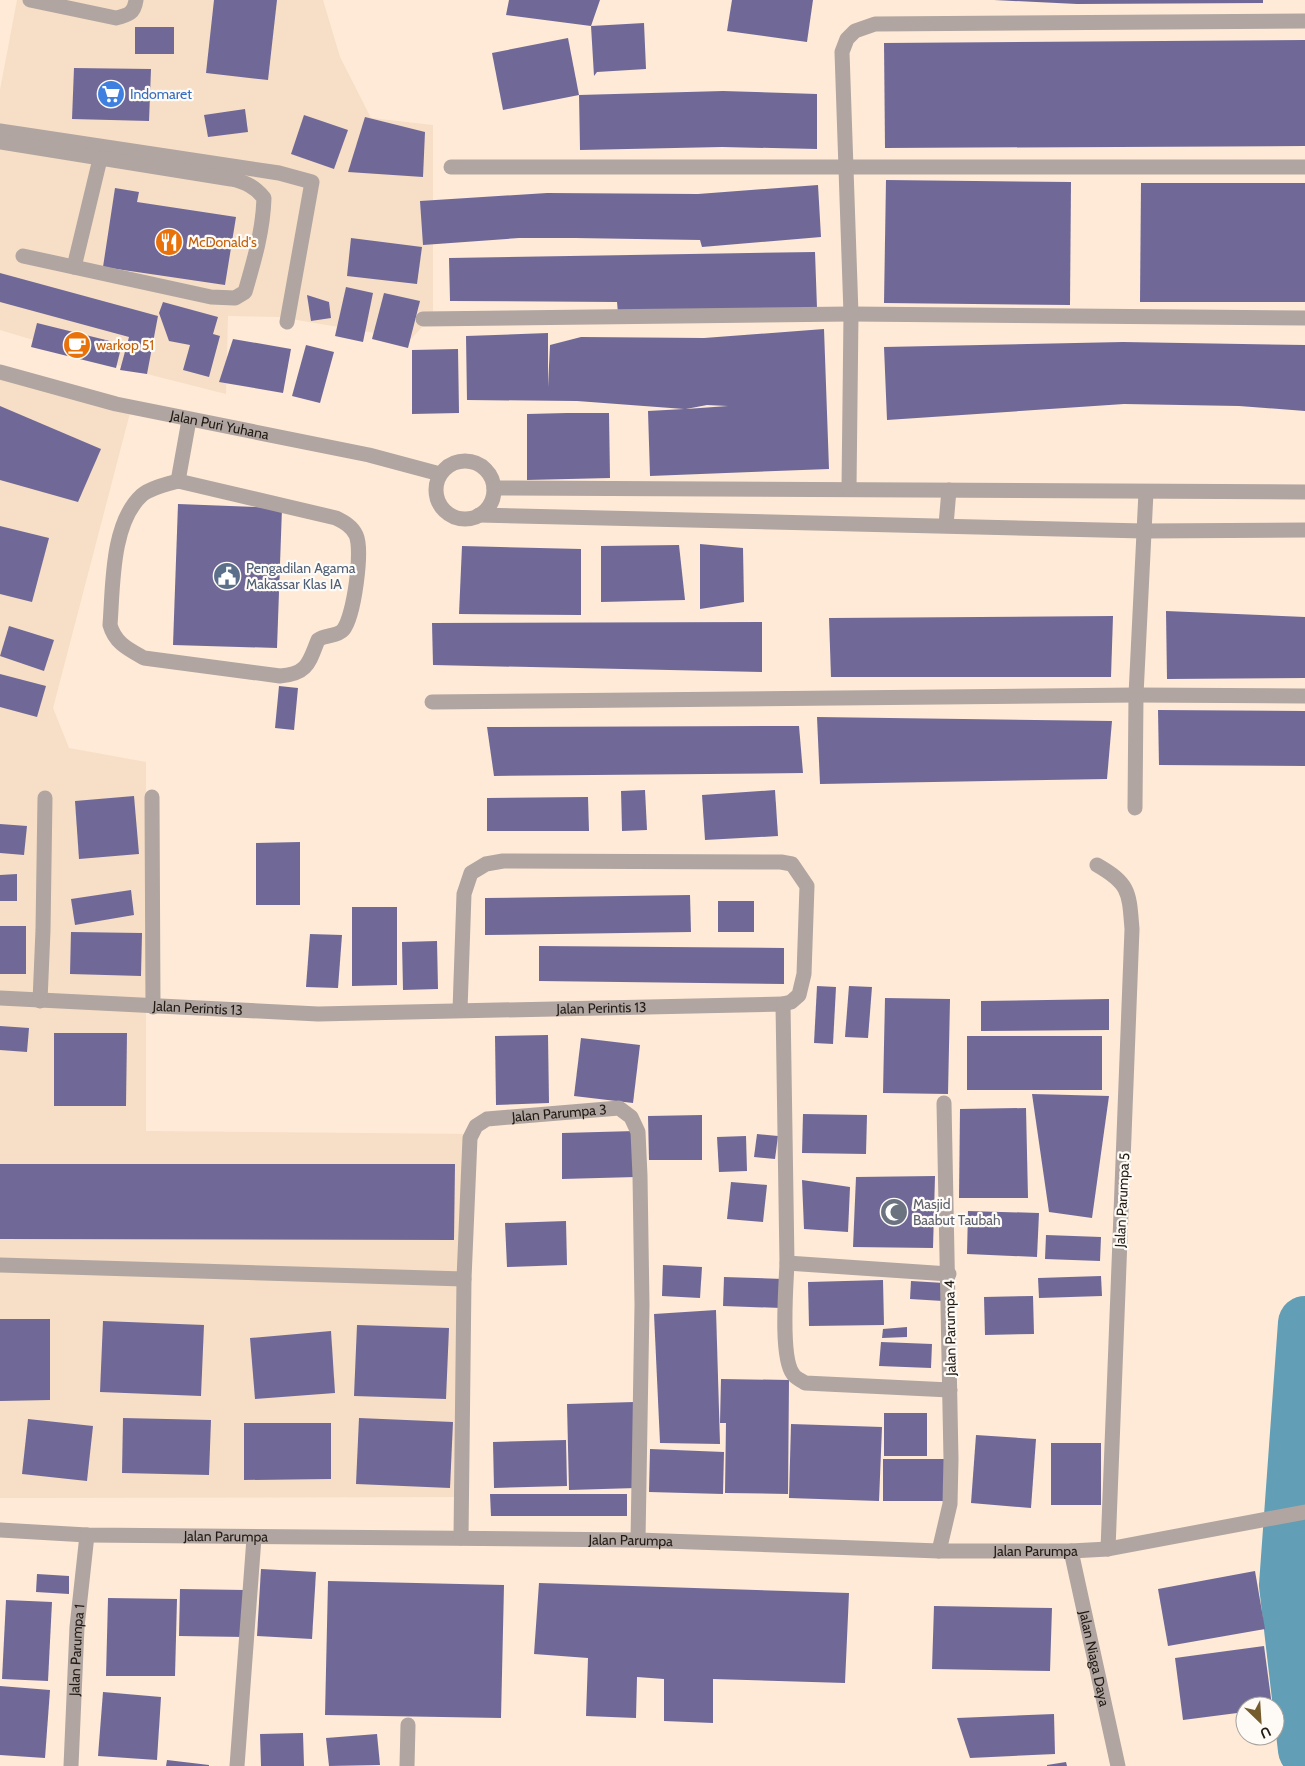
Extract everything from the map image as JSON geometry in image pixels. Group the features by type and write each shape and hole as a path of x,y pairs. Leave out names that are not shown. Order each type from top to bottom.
{"street":[{"path":"30,0 116,18 129,15 134,9 136,0"},
{"path":"848,488 852,314 842,52 847,39 855,31 875,24 1305,21"},
{"path":"0,131 279,173 312,182 287,322"},
{"path":"0,142 246,182 258,190 264,198 263,225 245,292 229,298 211,296 23,256"},
{"path":"74,267 100,159"},
{"path":"451,167 1305,167"},
{"path":"423,319 852,314 1305,318"},
{"name":"Jalan Puri Yuhana","path":"0,372 116,404 189,420 369,454 440,474"},
{"path":"178,481 189,420"},
{"path":"478,515 487,508 492,499 494,488 488,473 483,467 468,461 452,463 440,474 435,491 437,499 446,512 462,519 478,515 1144,531 1305,530"},
{"path":"178,481 336,518 353,528 357,536 359,551 349,619 339,632 318,640 310,662 298,674 280,676 144,658 124,647 113,636 110,625 116,547 127,516 142,494 178,481"},
{"path":"494,488 848,488 1305,492"},
{"path":"946,525 950,490"},
{"path":"1134,808 1136,695 1146,492"},
{"path":"432,702 1136,695 1305,696"},
{"path":"152,797 153,1007"},
{"path":"40,1000 44,930 44,798"},
{"path":"460,1010 464,894 471,873 486,864 503,861 781,862 792,864 807,886 804,974 799,995 791,1002 783,1004 787,1263 785,1347 787,1363 793,1375 805,1383 950,1390"},
{"name":"Jalan Parumpa 5","path":"1096,865 1116,876 1126,887 1130,903 1132,929 1108,1549"},
{"name":"Jalan Perintis 13","path":"0,998 318,1014 783,1004"},
{"name":"Jalan Parumpa 4","path":"939,1551 950,1504 949,1274 944,1103"},
{"name":"Jalan Parumpa 3","path":"461,1538 464,1279 470,1138 479,1122 503,1116 619,1108 631,1117 638,1132 642,1305 638,1540"},
{"path":"787,1263 949,1274"},
{"path":"0,1265 464,1279"},
{"name":"Jalan Parumpa","path":"0,1530 254,1538 638,1540 939,1551 1071,1551 1108,1549 1303,1513"},
{"name":"Jalan Parumpa 1","path":"71,1766 77,1627 87,1534"},
{"path":"237,1766 254,1538"},
{"name":"Jalan Niaga Daya","path":"1071,1551 1118,1766"},
{"path":"407,1766 408,1725"}],"shaded area":[{"path":"17,0 323,0 340,57 371,118 433,125 433,315 411,339 279,317 228,316 226,394 147,374 0,330 0,90"},
{"path":"0,371 131,409 53,708 69,748 146,762 146,1131 476,1134 458,1497 0,1498"}],"building":[{"path":"214,0 277,0 268,80 206,73"},
{"path":"509,0 600,0 591,26 506,15"},
{"path":"732,0 813,0 807,42 727,31"},
{"path":"994,0 1263,0 1263,3 1077,4"},
{"path":"644,23 646,69 597,72 594,76 591,26"},
{"path":"135,27 174,27 174,54 135,54"},
{"path":"568,38 579,95 503,110 492,53"},
{"path":"1305,40 1305,146 885,148 884,43"},
{"name":"Indomaret","path":"74,68 151,69 149,121 72,119"},
{"path":"723,91 817,94 817,149 722,147 580,150 579,95"},
{"path":"245,109 248,132 208,137 204,115"},
{"path":"304,115 348,130 334,169 291,154"},
{"path":"365,117 425,132 423,177 348,172"},
{"path":"886,180 1071,182 1070,305 884,303"},
{"path":"1141,183 1305,183 1305,302 1140,302"},
{"path":"818,185 821,237 702,247 700,240 575,238 519,238 423,245 420,201 547,193 698,194"},
{"name":"McDonald's","path":"115,188 139,192 137,202 236,217 225,285 103,267"},
{"path":"351,238 422,247 417,284 347,276"},
{"path":"815,252 817,308 618,313 617,302 450,301 449,258"},
{"path":"0,273 158,316 147,374 120,370 129,337 0,302"},
{"path":"346,287 373,293 363,342 335,336"},
{"path":"384,293 420,301 408,348 372,339"},
{"path":"307,295 329,302 331,318 311,321"},
{"path":"163,302 218,317 213,334 220,336 209,377 183,370 190,345 169,341 159,313"},
{"name":"warkop 51","path":"37,323 122,344 116,368 31,347"},
{"path":"824,329 829,469 650,476 648,411 684,409 577,401 467,400 466,336 548,333 548,387 550,345 581,337 704,338","holes":["707,405 728,406 686,409"]},
{"path":"233,339 291,349 283,393 219,382"},
{"path":"1123,342 1305,345 1305,411 1239,406 1124,404 887,420 884,347"},
{"path":"306,345 334,352 320,403 292,396"},
{"path":"458,349 459,413 412,414 412,350"},
{"path":"0,406 101,449 78,502 0,480"},
{"path":"609,413 610,478 527,480 527,414"},
{"name":"Pengadilan Agama Makassar Klas IA","path":"178,504 282,508 277,648 173,645"},
{"path":"0,526 49,538 32,602 0,594"},
{"path":"700,544 743,548 744,602 700,609"},
{"path":"679,545 685,600 601,602 601,546"},
{"path":"462,546 581,549 581,615 459,614"},
{"path":"1166,611 1305,617 1305,678 1167,679"},
{"path":"1113,616 1111,677 831,677 829,618"},
{"path":"762,622 762,672 433,665 432,623"},
{"path":"9,626 54,640 44,671 0,656"},
{"path":"0,674 46,686 37,717 0,707"},
{"path":"279,686 298,688 294,730 275,728"},
{"path":"1158,710 1305,711 1305,766 1159,765"},
{"path":"817,717 1112,721 1107,779 820,784"},
{"path":"799,726 803,773 494,776 487,727"},
{"path":"645,790 647,830 622,831 621,791"},
{"path":"775,790 778,836 705,840 702,795"},
{"path":"134,796 139,854 79,859 75,801"},
{"path":"588,797 589,831 487,831 487,798"},
{"path":"0,824 27,826 24,855 0,853"},
{"path":"300,842 300,905 256,905 256,843"},
{"path":"17,874 17,901 0,901 0,875"},
{"path":"131,890 134,915 75,925 71,899"},
{"path":"690,895 691,932 485,935 485,898"},
{"path":"718,901 754,901 754,932 718,932"},
{"path":"352,907 397,907 397,985 352,986"},
{"path":"0,926 26,926 26,974 0,974"},
{"path":"71,932 142,933 141,976 70,974"},
{"path":"310,934 342,935 338,988 306,987"},
{"path":"437,941 438,989 403,990 402,942"},
{"path":"539,946 784,948 784,984 539,981"},
{"path":"817,986 836,987 833,1044 814,1043"},
{"path":"849,986 872,987 868,1038 845,1037"},
{"path":"885,998 950,999 948,1094 883,1093"},
{"path":"1109,999 1109,1030 981,1031 981,1001"},
{"path":"0,1026 29,1028 27,1052 0,1050"},
{"path":"54,1033 127,1033 126,1106 54,1106"},
{"path":"548,1035 549,1103 496,1105 495,1036"},
{"path":"967,1036 1102,1036 1102,1090 967,1090"},
{"path":"581,1038 640,1045 633,1103 574,1096"},
{"path":"1032,1094 1109,1096 1092,1218 1049,1212"},
{"path":"1026,1108 1028,1198 959,1198 960,1109"},
{"path":"803,1114 867,1115 866,1154 802,1153"},
{"path":"702,1115 702,1160 649,1160 648,1116"},
{"path":"635,1131 636,1177 562,1179 562,1133"},
{"path":"757,1134 778,1136 775,1159 754,1157"},
{"path":"746,1136 747,1171 719,1172 717,1137"},
{"path":"0,1164 455,1164 454,1240 0,1239"},
{"name":"Masjid Baabut Taubah","path":"935,1176 933,1248 853,1247 856,1177"},
{"path":"802,1180 850,1187 848,1232 804,1229"},
{"path":"731,1182 767,1185 763,1222 727,1219"},
{"path":"968,1211 1039,1213 1037,1257 967,1254"},
{"path":"566,1221 567,1265 507,1267 505,1223"},
{"path":"1046,1235 1101,1237 1100,1261 1045,1259"},
{"path":"663,1265 702,1267 700,1298 662,1296"},
{"path":"1101,1276 1102,1296 1039,1298 1038,1278"},
{"path":"724,1277 783,1279 781,1308 723,1306"},
{"path":"883,1280 884,1325 809,1326 808,1282"},
{"path":"911,1281 944,1283 943,1301 910,1299"},
{"path":"1033,1296 1034,1334 985,1335 984,1297"},
{"path":"716,1310 720,1444 660,1443 654,1314"},
{"path":"0,1319 50,1319 50,1400 0,1401"},
{"path":"103,1321 204,1325 201,1396 100,1392"},
{"path":"357,1325 449,1328 446,1399 354,1396"},
{"path":"907,1327 907,1337 882,1338 883,1329"},
{"path":"331,1331 335,1393 255,1399 250,1338"},
{"path":"881,1342 932,1344 931,1368 879,1366"},
{"path":"721,1379 789,1380 788,1494 725,1493 726,1423 720,1423"},
{"path":"634,1402 636,1488 569,1490 567,1404"},
{"path":"884,1413 927,1413 927,1456 884,1456"},
{"path":"123,1418 211,1420 209,1475 122,1473"},
{"path":"359,1418 453,1422 450,1488 356,1484"},
{"path":"28,1419 93,1426 87,1481 22,1474"},
{"path":"244,1423 331,1423 331,1479 244,1480"},
{"path":"791,1424 882,1427 879,1501 789,1498"},
{"path":"976,1435 1036,1439 1031,1508 971,1503"},
{"path":"566,1440 567,1486 494,1488 493,1442"},
{"path":"1051,1443 1101,1443 1101,1505 1051,1505"},
{"path":"650,1449 724,1452 723,1494 649,1492"},
{"path":"883,1459 950,1459 949,1501 883,1501"},
{"path":"490,1494 627,1494 627,1516 491,1516"},
{"path":"261,1569 316,1572 312,1639 257,1636"},
{"path":"1255,1571 1265,1629 1168,1646 1158,1589"},
{"path":"37,1574 69,1576 69,1594 36,1592"},
{"path":"328,1581 504,1585 501,1718 325,1715"},
{"path":"539,1583 849,1593 845,1683 713,1679 713,1723 664,1721 664,1679 637,1677 636,1718 586,1716 588,1658 534,1654"},
{"path":"180,1589 245,1590 245,1637 179,1636"},
{"path":"108,1598 177,1599 175,1676 106,1676"},
{"path":"6,1600 52,1602 48,1681 2,1679"},
{"path":"934,1606 1052,1608 1050,1671 932,1669"},
{"path":"1264,1646 1271,1696 1235,1696 1235,1713 1183,1720 1175,1658"},
{"path":"0,1686 50,1690 45,1758 0,1755"},
{"path":"103,1692 161,1697 157,1760 98,1756"},
{"path":"1054,1714 1055,1754 970,1758 957,1718"},
{"path":"303,1733 304,1766 261,1766 260,1734"},
{"path":"377,1734 380,1765 329,1766 326,1738"},
{"path":"167,1760 209,1765 209,1766 166,1766"},
{"path":"1066,1762 1067,1766 1047,1766 1047,1765"}],"waterway":[{"path":"1305,1323 1286,1585 1305,1750"}],"place":[{"name":"Indomaret","path":"111,94"},
{"name":"McDonald's","path":"169,242"},
{"name":"warkop 51","path":"77,345"},
{"name":"Pengadilan Agama Makassar Klas IA","path":"227,576"},
{"name":"Masjid Baabut Taubah","path":"894,1212"}]}
